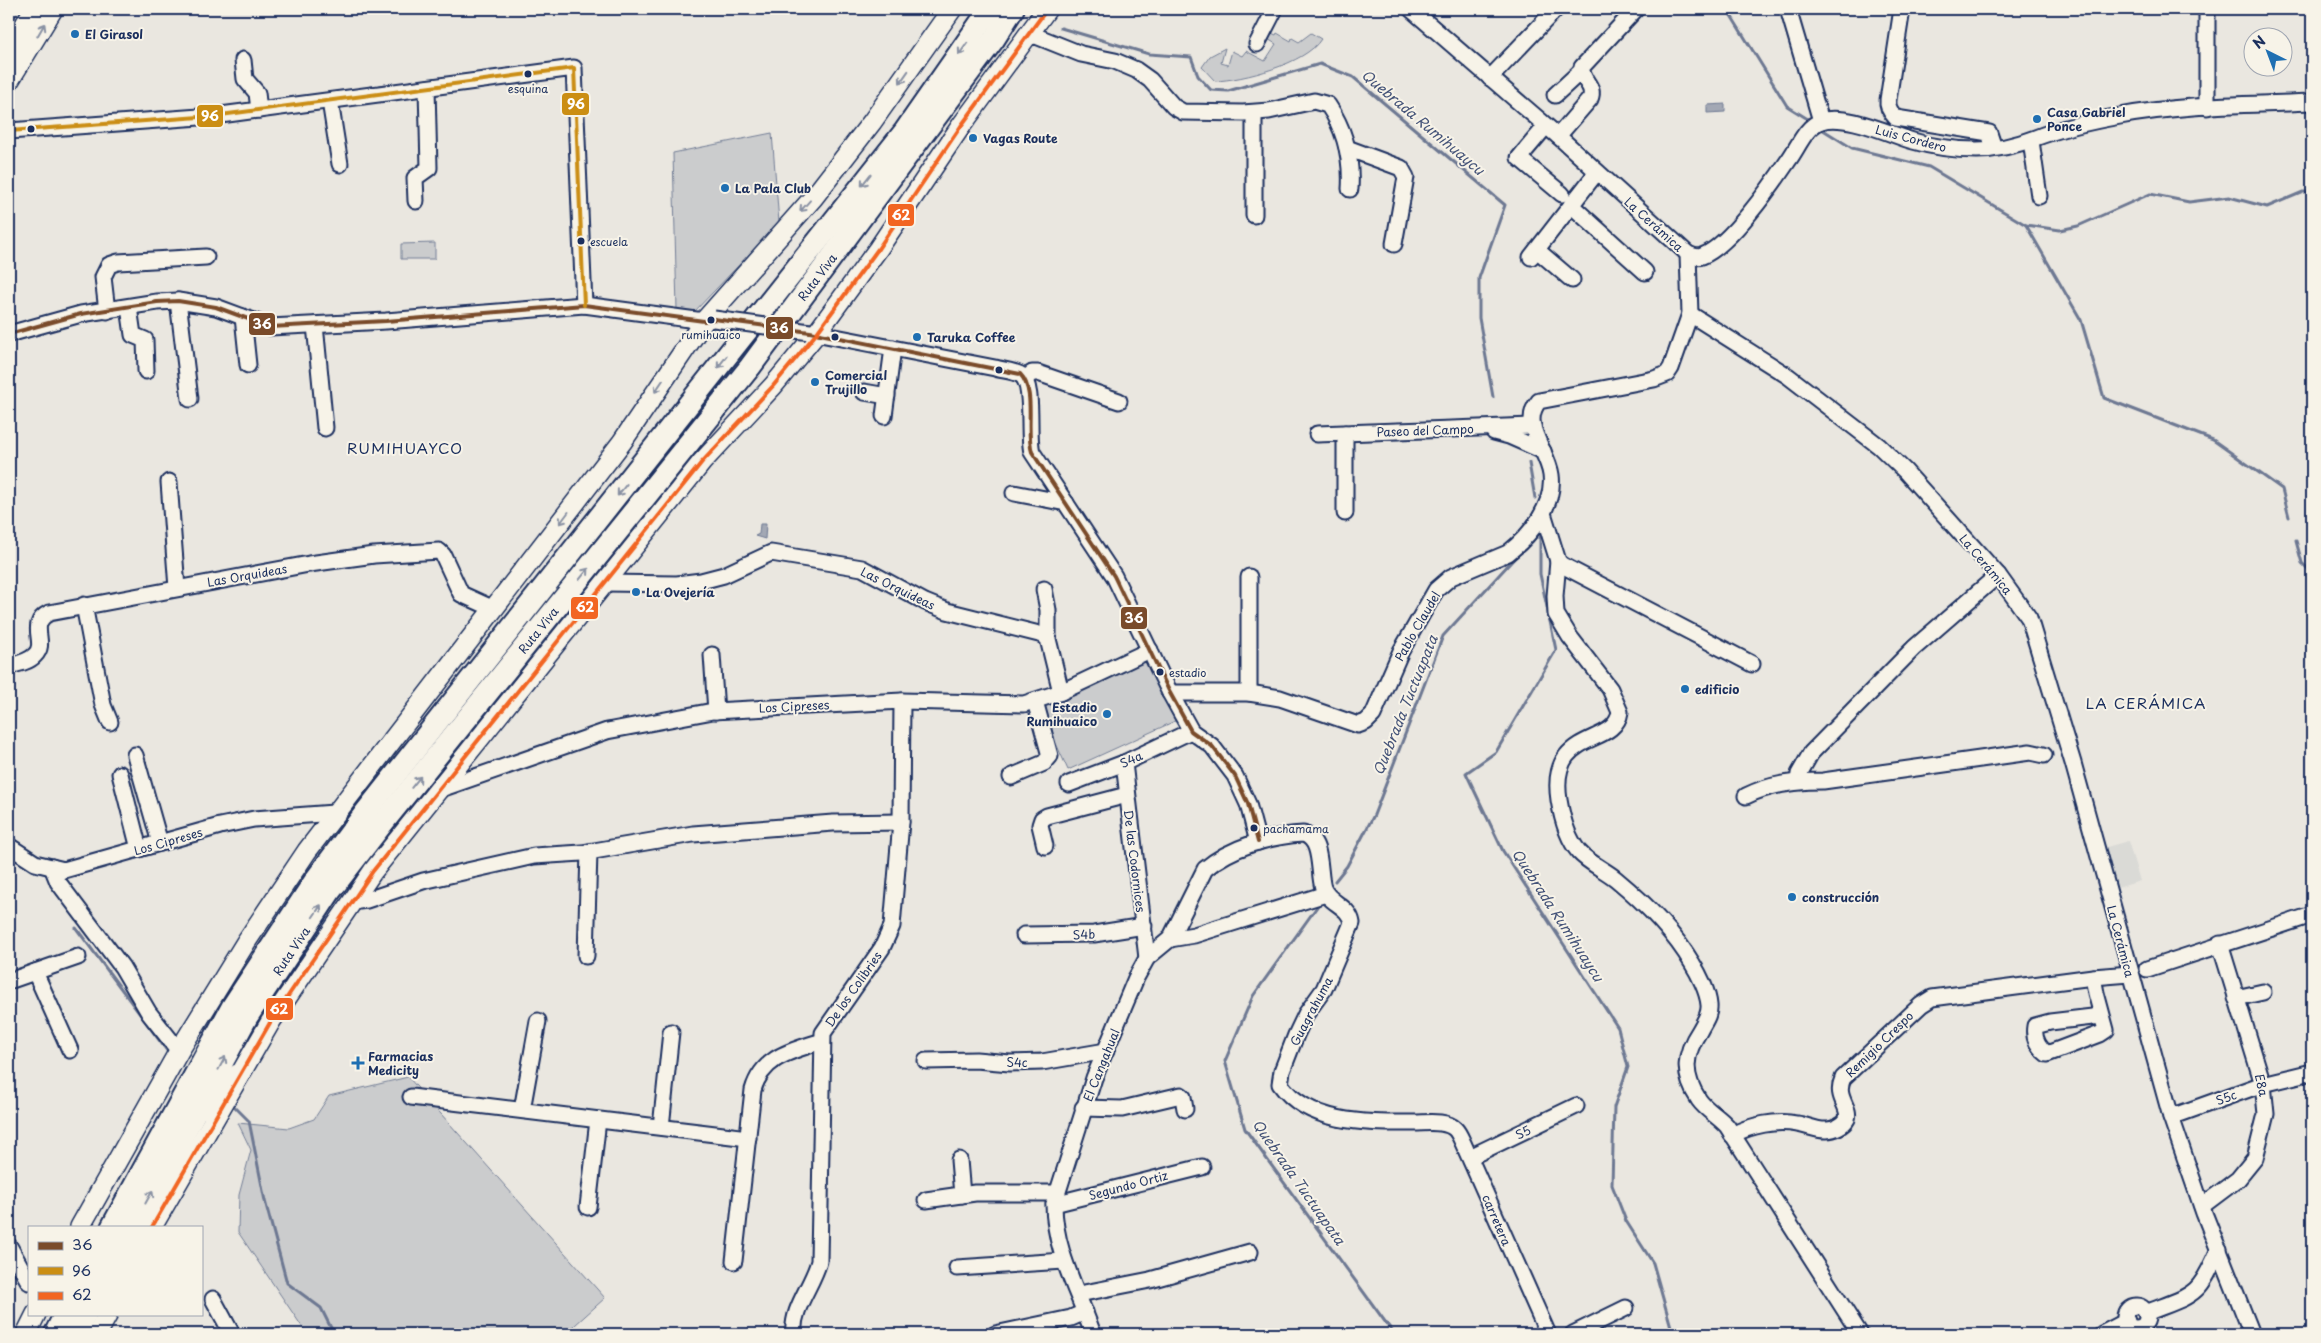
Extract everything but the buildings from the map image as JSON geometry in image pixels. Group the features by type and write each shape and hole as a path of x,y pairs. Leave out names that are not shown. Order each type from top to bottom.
{"highway":[{"name":"Ruta Viva","path":"113,1226 232,1007 316,879 365,813 905,131 990,9"},
{"name":"Ruta Viva","path":"134,1226 247,1017 331,890 750,367 994,39 1013,9"},
{"path":"165,1168 220,1093 238,1075"},
{"path":"55,1334 64,1316"},
{"path":"75,1334 85,1316"}],"main road":[{"path":"9,51 34,9"},
{"path":"9,81 53,9"},
{"path":"81,1226 179,1051 246,942 334,813 622,442 709,320 813,198 872,122 952,9"},
{"name":"Ruta Viva","path":"153,1226 238,1075 301,975 373,871 606,584 702,462 773,386 878,249 961,126 1043,14"},
{"path":"26,1334 35,1316"},
{"path":"98,1334 107,1316"}],"street":[{"path":"1256,44 1275,9"},
{"name":"La Cerámica","path":"1411,9 1558,136 1688,254 1690,314 1788,376 1878,446 1905,471 1998,575 2029,618 2073,763 2170,1117 2218,1250 2252,1334"},
{"path":"1490,78 1556,9"},
{"path":"1555,95 1581,71 1584,64 1636,9"},
{"path":"1688,254 1695,257 1703,256 1744,220 1772,185 1804,136 1812,127 1822,121 1788,9"},
{"path":"1888,9 1901,16 1887,104 1892,114 1896,118 1986,132 1990,135 1994,148"},
{"path":"2207,9 2207,106"},
{"path":"1043,14 1052,42"},
{"path":"1028,36 1036,36 1081,54 1116,61 1136,70 1150,80 1174,107 1183,112 1254,112 1269,111 1314,101 1328,104 1336,116 1348,148 1351,170 1350,189"},
{"path":"243,60 245,79 257,93 259,110"},
{"path":"9,131 213,116 574,68 584,305"},
{"path":"1558,136 1593,93 1581,71"},
{"path":"416,201 415,178 429,168 427,88"},
{"path":"330,101 340,164"},
{"name":"Luis Cordero","path":"1822,121 1840,120 1914,142 1955,150 1994,148 2031,141 2117,117 2155,110 2312,102"},
{"path":"1254,112 1254,215"},
{"path":"1546,126 1519,158 1645,272"},
{"path":"2031,141 2039,196"},
{"path":"1348,148 1401,168 1404,172 1406,178 1394,244"},
{"path":"1572,280 1534,253 1566,200 1597,172"},
{"path":"107,311 103,277 109,265 118,262 206,257"},
{"path":"9,334 81,314 157,302 178,301 216,306 270,327 386,321 584,305 813,333 1020,374 1025,379 1029,388 1029,443 1032,452 1114,576 1170,693 1191,731 1212,746 1235,776 1248,804 1258,842 1296,834 1310,836 1315,842 1318,852 1319,874 1326,894 1194,935 1170,939"},
{"path":"178,301 190,398"},
{"path":"128,307 133,335 142,338 146,343 146,371"},
{"path":"1533,426 1530,416 1533,408 1539,401 1654,379 1667,374 1675,362 1690,314"},
{"path":"243,317 248,365"},
{"path":"314,325 325,428"},
{"path":"884,416 893,348"},
{"path":"1025,379 1032,373 1038,373 1119,401"},
{"path":"864,392 887,396"},
{"name":"Paseo del Campo","path":"1317,434 1533,426"},
{"name":"Pablo Claudel","path":"1170,693 1249,693 1280,698 1358,725 1366,722 1373,715 1401,651 1436,590 1451,577 1508,553 1516,547 1543,513 1552,487 1551,473 1533,426"},
{"path":"1480,428 1509,436 1543,451"},
{"path":"1345,433 1345,513"},
{"path":"169,482 177,588"},
{"path":"1014,493 1066,503"},
{"path":"1543,513 1558,561 1555,596 1556,614 1610,689 1620,712 1616,722 1610,728 1576,746 1562,761 1559,798 1568,835 1580,853 1616,879 1651,910 1692,963 1701,979 1709,1005 1705,1021 1688,1051 1688,1077 1700,1101 1720,1118 1732,1135 1860,1334"},
{"name":"Las Orquideas","path":"9,666 34,657 38,652 38,621 42,616 49,613 177,588 374,555 439,551 443,555 461,594 494,609"},
{"name":"Las Orquideas","path":"606,584 677,584 700,581 724,575 771,553 862,568 925,602 947,611 1037,632 1045,636"},
{"path":"1558,561 1562,565 1752,664"},
{"path":"1798,781 1799,774 1811,753 1914,648 1998,575"},
{"path":"1249,577 1249,693"},
{"path":"1044,589 1048,610 1048,636 1045,636 1048,639 1061,692"},
{"path":"84,605 103,705 110,722"},
{"name":"Los Cipreses","path":"438,790 607,731 716,711 902,701 1024,704 1035,702 1061,692 1150,650"},
{"path":"712,655 716,711"},
{"name":"De los Colibries","path":"794,1334 794,1326 804,1295 818,1261 822,1033 882,948 892,926 901,822 902,701"},
{"path":"1011,776 1044,763 1050,756 1035,702"},
{"name":"S4a","path":"1069,784 1124,763 1191,731"},
{"path":"1746,796 1764,787 1798,781 1823,781 2030,752 2044,755"},
{"path":"135,755 160,843"},
{"name":"De las Codornices","path":"1124,763 1148,958"},
{"path":"120,774 139,849"},
{"path":"1045,846 1040,825 1042,819 1047,816 1127,795"},
{"name":"Los Cipreses","path":"9,846 35,863 64,870 220,826 254,819 334,813"},
{"path":"351,902 367,900 423,881 534,856 589,852 693,834 833,823 901,822"},
{"name":"El Cangahual","path":"1093,1334 1064,1261 1054,1225 1055,1199 1084,1108 1136,978 1148,958 1170,939 1205,869 1215,861 1258,842"},
{"path":"586,956 589,852"},
{"path":"52,867 58,882 122,967 149,1014 179,1051"},
{"name":"Guagrahuma","path":"1326,894 1346,910 1351,916 1352,923 1324,989 1306,1014 1296,1035 1282,1070 1280,1084 1287,1094 1299,1103 1326,1116 1370,1122 1431,1122"},
{"path":"2147,969 2312,915"},
{"name":"S4b","path":"1024,935 1094,934 1144,926"},
{"name":"E8a","path":"2202,1206 2238,1179 2255,1158 2266,1114 2263,1084 2220,944"},
{"path":"9,981 78,957"},
{"path":"35,972 70,1050"},
{"name":"Remigio Crespo","path":"1732,1135 1744,1129 1776,1123 1795,1123 1826,1130 1841,1126 1847,1120 1847,1112 1840,1093 1843,1078 1920,1005 1932,998 2130,974"},
{"path":"2094,977 2102,1016"},
{"path":"2236,998 2263,992"},
{"path":"522,1110 538,1021"},
{"path":"661,1128 671,1032"},
{"path":"734,1260 753,1090 757,1077 775,1059 822,1040"},
{"name":"S4c","path":"926,1061 1042,1062 1106,1051"},
{"name":"S5c","path":"2170,1117 2263,1084 2312,1072"},
{"path":"1084,1108 1122,1109 1180,1095 1184,1097 1185,1110"},
{"path":"411,1096 748,1138"},
{"name":"S5","path":"1470,1157 1576,1106"},
{"path":"588,1207 598,1120"},
{"name":"carretera","path":"1431,1122 1455,1129 1470,1157 1548,1334"},
{"path":"959,1160 962,1195"},
{"name":"Segundo Ortiz","path":"926,1200 962,1195 1055,1199 1202,1167"},
{"path":"9,1246 28,1280"},
{"path":"2102,1334 2126,1327 2127,1312 2132,1307 2142,1307 2146,1313 2190,1296 2198,1290 2207,1276 2218,1250"},
{"path":"1078,1294 1150,1280 1250,1252"},
{"path":"957,1268 1064,1261"},
{"path":"214,1299 232,1334"},
{"path":"1573,1334 1626,1308"},
{"path":"995,1334 1071,1318 1085,1312"}],"shaded area":[{"path":"1269,32 1276,35 1277,33 1291,41 1292,38 1299,42 1311,33 1321,39 1302,56 1288,63 1241,78 1215,81 1202,67 1210,56 1225,48 1221,63 1228,65 1232,51 1242,56 1246,51 1265,61 1276,44 1266,38"},
{"path":"1725,104 1725,112 1707,113 1707,105"},
{"name":"La Pala Club","path":"772,133 779,223 694,312 677,310 673,153"},
{"path":"435,243 435,259 401,259 401,244"},
{"path":"760,524 766,524 765,539 755,536 759,534"},
{"name":"Estadio Rumihuaico","path":"1145,657 1175,721 1068,770 1039,706"},
{"path":"2128,841 2140,881 2114,889 2103,848"},
{"path":"408,1077 605,1298 565,1334 307,1334 238,1232 239,1195 251,1150 238,1123 289,1128 314,1119 329,1096"}],"waterway":[{"path":"1727,9 1787,106 1811,121"},
{"name":"Quebrada Rumihuaycu","path":"1061,28 1149,54 1191,57 1198,76 1211,90 1228,91 1320,64 1353,77 1505,205 1479,278 1479,318 1493,397"},
{"path":"1820,128 1852,148 1929,167 2026,225 2060,230 2078,226 2150,194 2189,202 2229,197 2267,207 2303,192 2312,192"},
{"path":"2026,225 2081,320 2104,398 2213,440 2282,489 2289,517"},
{"name":"Quebrada Rumihuaycu","path":"1529,463 1535,498"},
{"name":"Quebrada Rumihuaycu","path":"1540,528 1540,574 1556,650 1496,752 1466,773 1503,851 1618,1028 1628,1067 1614,1107 1612,1185 1626,1221 1653,1263 1673,1334"},
{"path":"2296,541 2302,563 2312,573"},
{"name":"Quebrada Tuctuapata","path":"1335,881 1347,866 1374,815 1443,636 1521,551"},
{"name":"Quebrada Tuctuapata","path":"1319,904 1253,996 1225,1061 1245,1129 1394,1334"},
{"path":"76,928 168,1052"},
{"path":"232,1104 249,1121 265,1201 287,1283 321,1308 334,1334"}],"transit line":[{"name":"62","path":"153,1226 271,1021 373,871 702,462 773,386 816,334 878,249 961,126 1047,9"},
{"name":"96","path":"9,131 213,116 574,68 584,305"},
{"name":"36","path":"9,334 81,314 157,302 178,301 216,307 270,327 386,321 584,305 704,321 714,319 810,332 1020,374 1028,390 1032,452 1114,576 1170,693 1191,731 1212,746 1235,776 1248,804 1258,842"}],"place":[{"name":"El Girasol","path":"75,34"},
{"name":"esquina","path":"528,74"},
{"name":"Casa Gabriel Ponce","path":"2037,119"},
{"name":"Vagas Route","path":"973,138"},
{"name":"La Pala Club","path":"725,188"},
{"name":"escuela","path":"581,241"},
{"name":"rumihuaico","path":"711,320"},
{"name":"Taruka Coffee","path":"917,337"},
{"name":"Comercial Trujillo","path":"815,382"},
{"name":"La Ovejería","path":"636,592"},
{"name":"estadio","path":"1160,672"},
{"name":"edificio","path":"1685,689"},
{"name":"Estadio Rumihuaico","path":"1107,714"},
{"name":"pachamama","path":"1254,828"},
{"name":"construcción","path":"1792,897"},
{"name":"Farmacias Medicity","path":"358,1063"}],"district":[{"name":"RUMIHUAYCO","path":"405,447"},
{"name":"LA CERÁMICA","path":"2146,702"}]}
